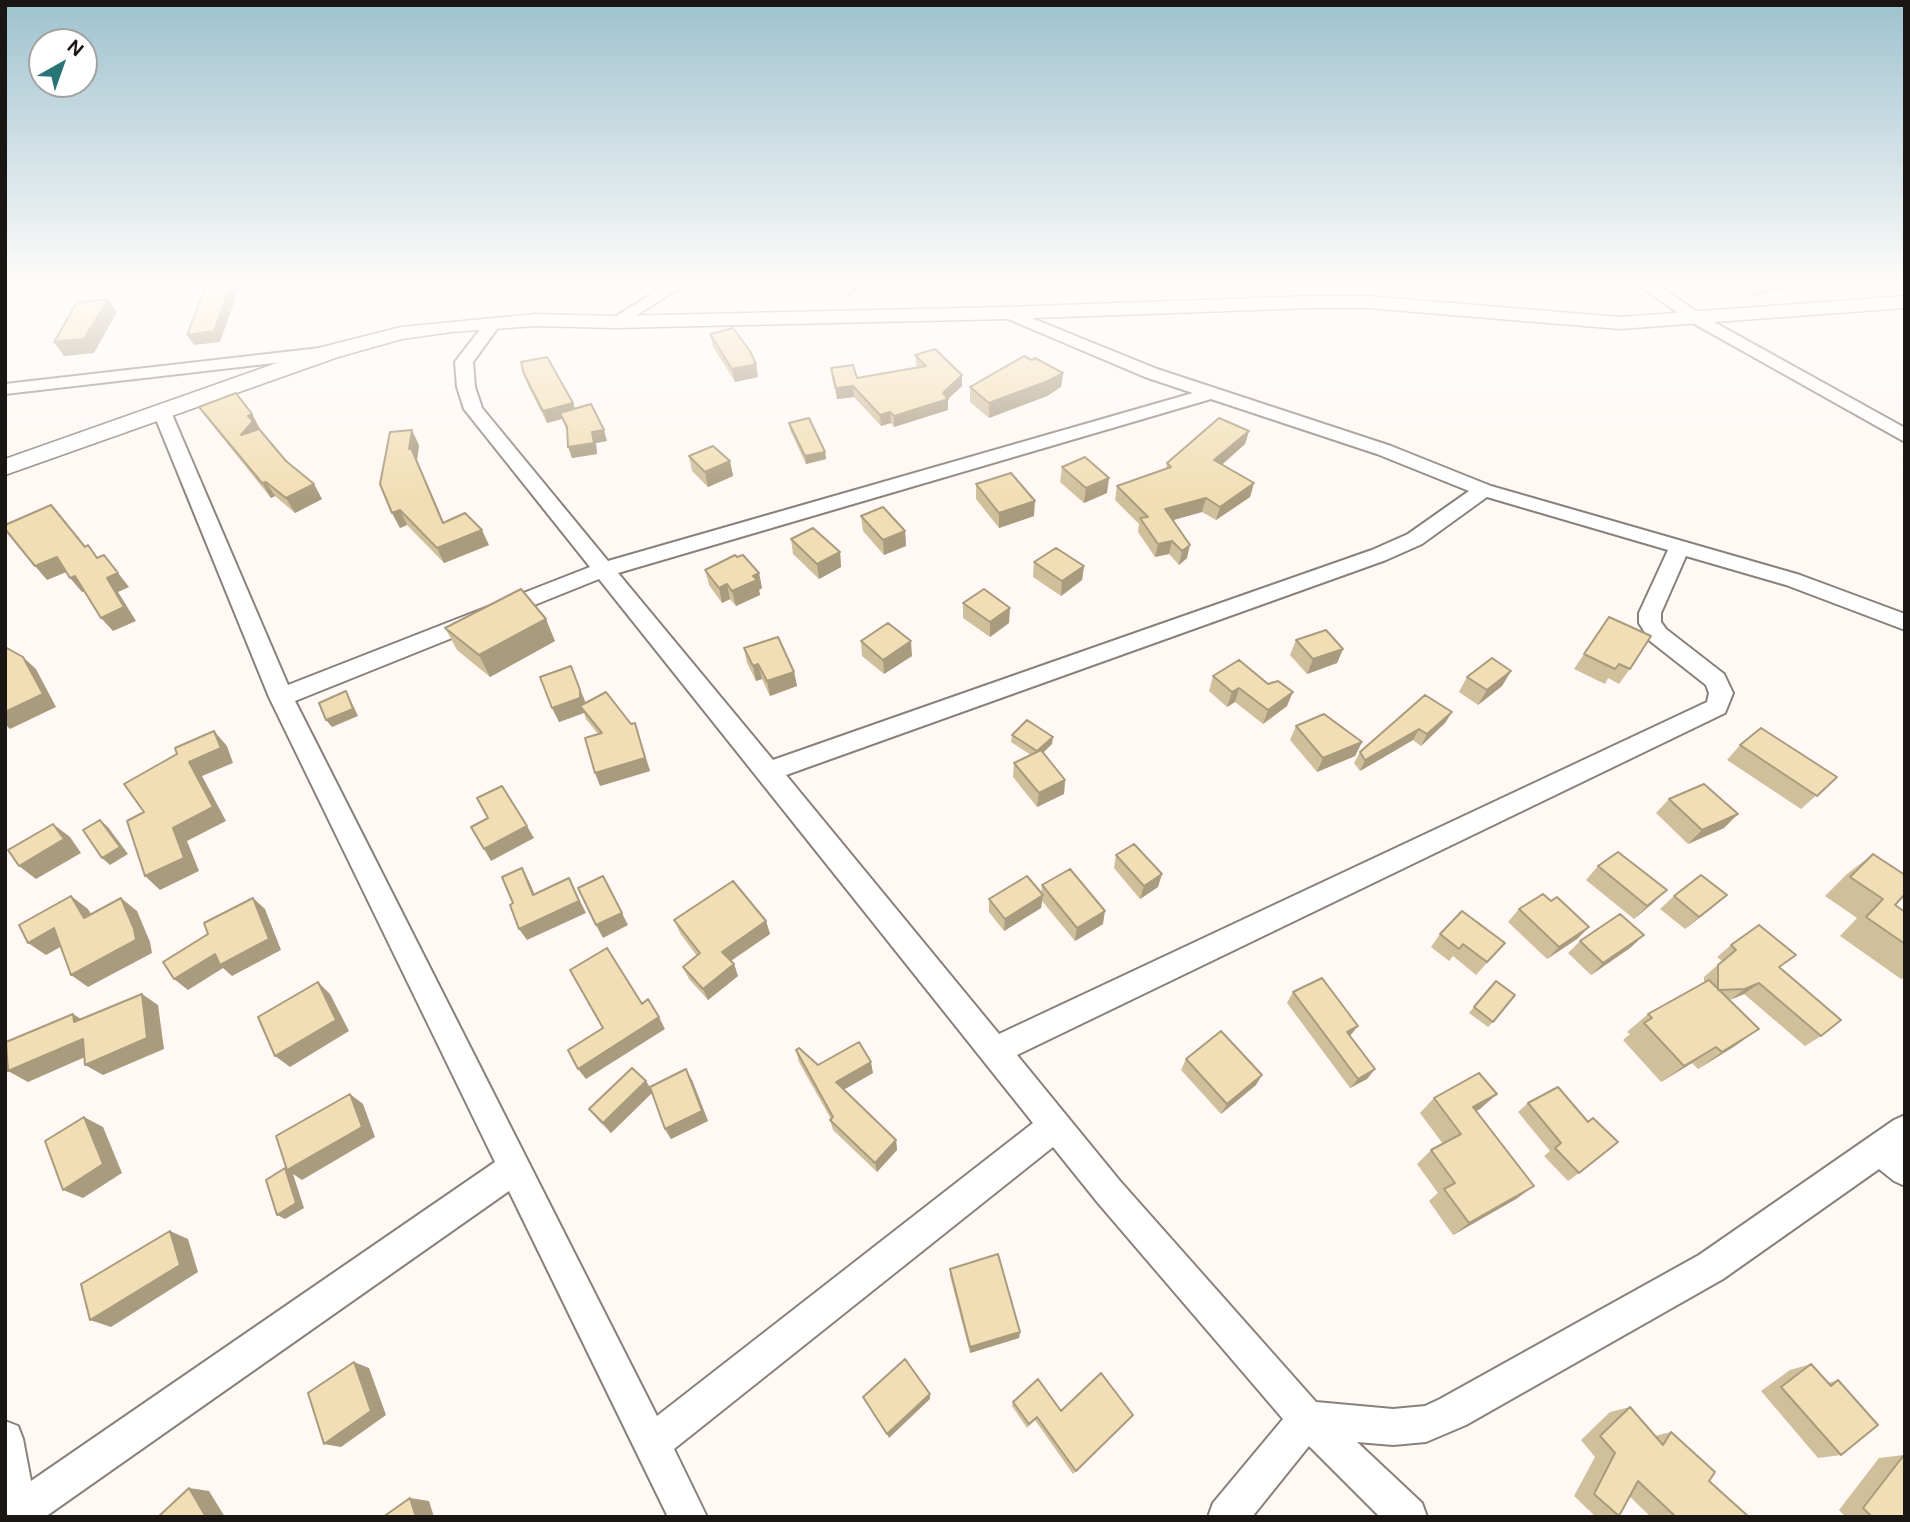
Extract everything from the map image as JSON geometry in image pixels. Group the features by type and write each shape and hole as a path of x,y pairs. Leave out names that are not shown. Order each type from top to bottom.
{"street":[{"path":"5,389 286,357"},
{"path":"5,467 316,357"},
{"path":"468,357 464,362 466,387 473,409 602,570 1055,1126 1201,1300 1307,1419 1408,1517"},
{"path":"1113,357 1151,373 1384,450 1484,490 1793,580 1905,622"},
{"path":"1765,357 1905,436"},
{"path":"281,697 602,570 1211,393"},
{"path":"162,412 281,697 688,1517"},
{"path":"767,772 1379,555 1415,539 1484,490"},
{"path":"994,1051 1717,707 1721,693 1716,680 1658,635 1650,623 1650,613 1679,548"},
{"path":"652,1443 1055,1126"},
{"path":"1307,1419 1393,1427 1426,1423 1453,1412 1711,1267 1897,1150"},
{"path":"5,1438 16,1515 515,1168"},
{"path":"1227,1517 1307,1419"}],"building":[{"path":"547,357 573,403 543,411 524,374 521,362"},
{"path":"724,357 753,357 756,364 732,369"},
{"path":"917,357 943,357 962,375 943,393 948,399 894,416 890,412 880,415 853,386 836,388 831,368 853,365 857,378 926,366"},
{"path":"1022,357 1032,360 1035,358 1063,373 989,403 970,387"},
{"path":"236,393 252,414 248,416 253,421 241,435 259,429 286,461 314,484 286,498 266,482 262,483 199,407"},
{"path":"591,404 604,430 592,432 594,443 568,447 567,427 560,413"},
{"path":"809,418 825,452 805,456 789,423"},
{"path":"1219,418 1249,431 1214,460 1254,483 1220,507 1206,498 1165,509 1190,545 1182,551 1172,541 1158,544 1140,518 1148,517 1117,486 1171,467 1167,463"},
{"path":"412,430 409,449 411,448 443,523 465,513 482,530 437,548 400,510 392,513 380,484 390,432"},
{"path":"713,446 730,461 705,472 689,456"},
{"path":"1085,457 1109,478 1086,488 1062,467"},
{"path":"1011,473 1035,501 999,513 976,484"},
{"path":"51,505 85,547 88,545 97,558 104,555 118,573 107,578 124,607 101,618 75,576 70,578 57,557 35,566 5,529 5,525"},
{"path":"883,507 905,531 883,540 861,516"},
{"path":"813,528 840,552 817,564 791,539"},
{"path":"1056,548 1084,566 1062,581 1034,562"},
{"path":"735,555 743,555 759,573 753,576 757,580 732,591 727,584 719,588 705,570"},
{"path":"521,589 546,619 479,655 445,628"},
{"path":"984,589 1010,608 990,622 963,603"},
{"path":"1609,617 1651,636 1630,669 1619,664 1615,669 1584,654"},
{"path":"888,623 911,641 883,660 861,641"},
{"path":"1326,630 1343,649 1313,659 1296,640"},
{"path":"778,637 794,672 767,681 758,664 753,666 744,648"},
{"path":"5,647 23,657 43,694 5,712"},
{"path":"1492,658 1511,671 1487,690 1467,677"},
{"path":"1239,660 1268,684 1278,681 1293,692 1268,710 1239,688 1232,692 1213,676"},
{"path":"571,666 580,690 580,698 552,708 540,677"},
{"path":"346,691 353,709 326,720 319,703"},
{"path":"606,692 631,724 635,723 645,758 595,773 585,738 602,733 580,706"},
{"path":"1425,695 1452,712 1427,734 1419,729 1365,760 1360,752"},
{"path":"1324,714 1362,742 1323,758 1296,726"},
{"path":"1027,720 1053,737 1037,751 1012,735"},
{"path":"1761,728 1837,777 1817,796 1740,745"},
{"path":"214,731 221,748 189,762 213,807 173,828 184,858 145,876 127,821 144,812 124,784 177,754 175,748"},
{"path":"1041,750 1065,780 1039,793 1014,763"},
{"path":"1704,784 1738,814 1702,830 1669,799"},
{"path":"502,786 527,826 484,849 471,827 488,818 477,798"},
{"path":"100,820 120,847 102,858 83,830"},
{"path":"53,824 64,839 19,866 8,850"},
{"path":"1134,844 1162,874 1144,886 1116,855"},
{"path":"1618,852 1667,890 1647,906 1598,866"},
{"path":"1873,854 1905,875 1905,894 1895,905 1905,912 1905,944 1866,917 1883,899 1850,877"},
{"path":"522,868 533,895 569,878 579,901 519,929 510,905 513,903 502,877"},
{"path":"1070,869 1105,911 1077,928 1042,885"},
{"path":"1701,875 1727,895 1699,917 1674,896"},
{"path":"603,876 622,913 596,925 578,888"},
{"path":"1027,876 1043,895 1005,919 989,899"},
{"path":"733,881 766,921 722,952 734,964 703,989 683,967 700,953 674,920"},
{"path":"1543,894 1551,901 1557,897 1589,927 1559,947 1519,909"},
{"path":"71,896 84,918 121,898 136,940 71,975 54,928 28,943 19,925"},
{"path":"253,898 269,939 220,965 215,954 174,979 163,962 208,934 204,923"},
{"path":"1462,911 1505,943 1487,962 1463,944 1459,949 1440,934"},
{"path":"1620,914 1644,935 1603,963 1580,941"},
{"path":"1759,925 1796,955 1779,967 1841,1020 1821,1036 1759,983 1745,989 1718,990 1718,965 1736,950 1731,945"},
{"path":"607,948 642,1004 648,999 659,1017 578,1069 568,1050 603,1028 570,970"},
{"path":"1322,978 1358,1026 1347,1032 1375,1069 1358,1079 1293,992"},
{"path":"1709,980 1759,1029 1722,1052 1716,1047 1684,1066 1644,1023 1652,1018 1648,1014"},
{"path":"1496,981 1515,995 1493,1022 1474,1007"},
{"path":"318,982 336,1020 275,1056 258,1017"},
{"path":"142,994 147,1038 85,1065 83,1039 8,1071 6,1042 73,1014 74,1022"},
{"path":"1221,1031 1262,1075 1227,1104 1186,1059"},
{"path":"859,1042 871,1062 836,1082 896,1140 875,1163 830,1120 833,1117 796,1050 799,1048 818,1065"},
{"path":"632,1068 646,1081 603,1123 589,1109"},
{"path":"686,1069 702,1111 665,1129 650,1087"},
{"path":"1479,1073 1497,1094 1473,1107 1534,1186 1469,1223 1444,1189 1455,1183 1431,1150 1461,1134 1434,1098"},
{"path":"1558,1087 1588,1122 1593,1118 1618,1142 1579,1173 1555,1148 1561,1143 1528,1103"},
{"path":"350,1094 362,1127 287,1170 276,1136"},
{"path":"84,1117 103,1164 63,1190 45,1141"},
{"path":"285,1168 296,1203 277,1215 266,1180"},
{"path":"170,1231 180,1265 90,1320 81,1284"},
{"path":"998,1254 1020,1332 970,1347 950,1269"},
{"path":"905,1359 930,1394 887,1434 863,1397"},
{"path":"354,1362 371,1411 324,1444 308,1393"},
{"path":"1811,1364 1831,1386 1838,1380 1878,1425 1841,1455 1781,1387"},
{"path":"1101,1373 1133,1415 1076,1471 1037,1417 1029,1424 1013,1402 1038,1379 1061,1411"},
{"path":"1630,1407 1663,1445 1671,1432 1715,1472 1709,1481 1749,1517 1676,1517 1638,1481 1619,1516 1594,1494 1615,1453 1600,1436"},
{"path":"1904,1455 1905,1517 1872,1517 1863,1508"},
{"path":"189,1488 206,1517 158,1517"},
{"path":"410,1498 416,1517 383,1517"}]}
